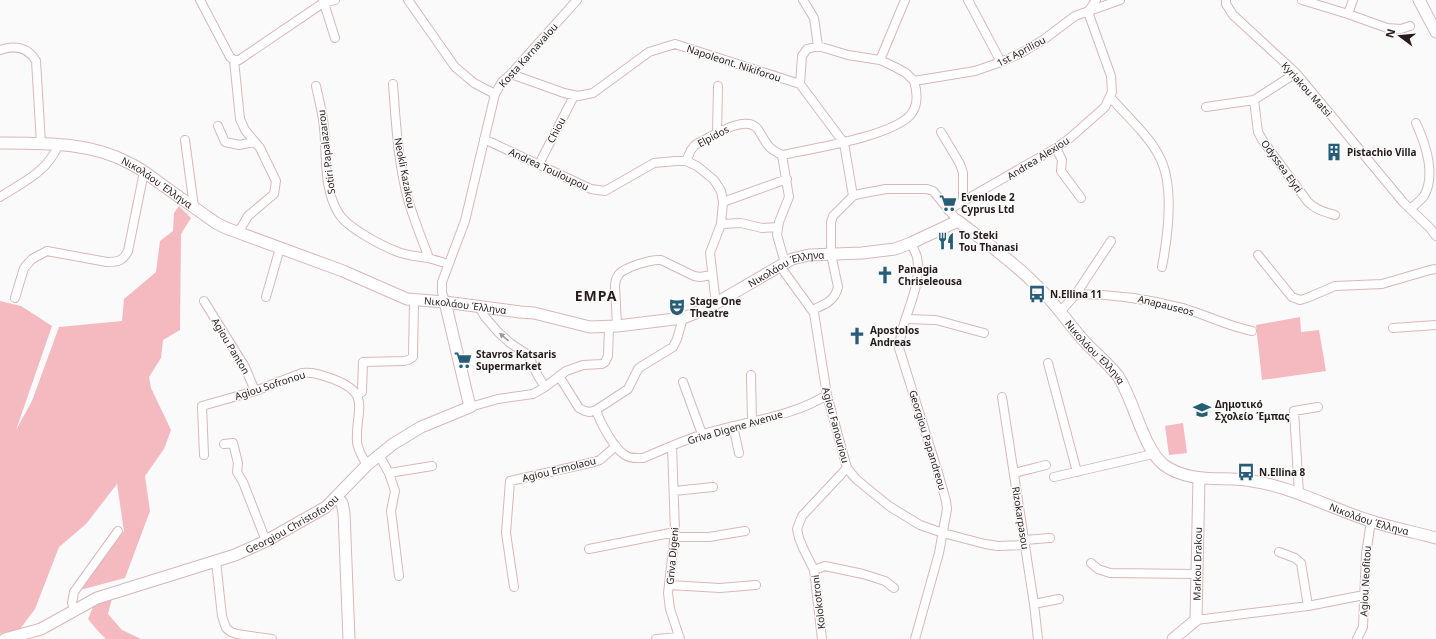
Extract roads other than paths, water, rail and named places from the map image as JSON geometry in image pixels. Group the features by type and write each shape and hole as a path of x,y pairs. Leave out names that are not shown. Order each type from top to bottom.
{"street":[{"path":"200,0 230,58 234,60 239,60 323,1 335,0"},
{"path":"408,0 455,67 474,83 495,94"},
{"name":"Kosta Karnavalou","path":"445,302 442,292 442,282 465,221 495,94 502,82 511,74 577,0"},
{"path":"803,0 814,18 818,46"},
{"path":"880,60 905,0"},
{"path":"968,0 1001,62"},
{"path":"1096,0 1088,12 1111,76 1112,86 1110,97 1151,143 1159,154 1164,165 1168,187 1169,213 1168,235 1162,267"},
{"name":"1st Apriliou","path":"914,81 976,71 1001,62 1043,40 1075,16 1120,0"},
{"name":"Kyriakou Matsi","path":"1226,0 1226,4 1233,15 1296,73 1403,202 1430,228 1436,236"},
{"path":"1302,0 1348,14 1386,28 1401,29 1410,26"},
{"path":"1348,14 1353,0"},
{"path":"1419,0 1432,16 1436,32"},
{"path":"323,1 336,38"},
{"name":"Napoleont. Nikiforou","path":"511,74 574,96 593,93 649,52 675,44 800,84"},
{"path":"782,265 777,235 778,227 790,197 782,155 844,143 876,134 898,124 908,117 916,102 914,81 906,73 895,66 880,60 848,55 818,46 807,49 802,56 800,84 844,143 853,196"},
{"path":"0,50 13,47 26,50 33,55 36,61 41,143"},
{"path":"234,60 240,119 245,130 260,148 276,181 274,194 248,216 238,233"},
{"path":"1206,107 1254,100 1296,73"},
{"name":"Neokli Kazakou","path":"393,84 396,125 404,178 409,202 429,258"},
{"name":"Sotiri Papalazarou","path":"316,86 322,111 328,183 331,198 340,215 344,220 357,229 386,246 407,255 429,258 448,264"},
{"path":"717,134 718,86"},
{"name":"Chiou","path":"539,164 574,96"},
{"name":"Andrea Alexiou","path":"948,210 1056,148 1096,116 1105,107 1110,97"},
{"name":"Odyssea Elyti","path":"1254,100 1258,132 1263,141 1308,202 1320,211 1335,215"},
{"name":"Elpidos","path":"686,161 693,147 717,134 743,123 754,126 759,130 767,145 782,155"},
{"path":"1410,208 1424,197 1431,187 1433,176 1430,156 1416,123"},
{"path":"218,126 225,142 239,145 254,142"},
{"path":"941,132 960,164 963,173 963,202"},
{"name":"Andrea Touloupou","path":"484,139 591,189 605,191 654,162 686,161"},
{"path":"185,140 194,207"},
{"name":"Νικολάου Έλληνα","path":"0,143 59,144 80,147 118,158 132,164 216,223 238,233 343,271 397,296 414,300 445,302 534,313 586,326 613,326 684,318 703,311 792,259 800,256 895,249 958,221 1024,273 1046,294 1084,341 1114,371 1121,381 1153,454 1158,460 1172,470 1199,478 1253,481 1299,494 1372,521 1436,538"},
{"path":"0,197 38,173 46,166 59,144"},
{"path":"1056,148 1062,160 1061,171 1081,198"},
{"path":"686,161 697,166 714,180 721,191 723,202 721,224 710,253 716,304"},
{"path":"15,298 24,268 32,259 47,251 107,262 122,260 128,251 144,172"},
{"path":"723,202 787,179"},
{"path":"812,310 829,302 837,293 838,287 831,254 831,219 853,196 886,188 927,189 933,191 958,221"},
{"path":"721,224 741,223 762,228 778,227"},
{"path":"1060,312 1076,294 1111,241"},
{"name":"Georgiou Papandreou","path":"911,243 917,256 919,269 918,283 901,331 899,348 946,501 946,518 939,553 915,639"},
{"path":"266,297 280,248"},
{"path":"1258,255 1292,297 1300,300 1335,286 1382,284 1430,270 1436,270"},
{"path":"613,326 615,286 616,280 621,272 656,259 694,276 700,277 712,275"},
{"name":"Agiou Fanouriou","path":"782,265 812,310 816,319 827,395 847,468 861,483 899,512 920,525 943,533 998,546 1050,538"},
{"name":"Anapauseos","path":"1076,294 1092,294 1151,301 1182,308 1238,328 1252,331"},
{"path":"367,465 359,450 358,443 359,414 357,395 362,392 363,362 404,361 413,357 414,300"},
{"name":"Agiou Panton","path":"204,301 245,368 255,391"},
{"path":"445,302 470,407"},
{"path":"479,307 484,317 498,332 510,343 528,355 545,387"},
{"path":"559,376 579,408 585,411 596,410 628,389 638,370 642,366 673,347 684,318"},
{"path":"906,319 936,320 984,333"},
{"path":"1394,328 1436,325"},
{"name":"Georgiou Christoforou","path":"5,639 41,629 97,598 216,561 245,551 266,541 326,507 378,455 421,427 470,407 533,394 574,367 602,364 608,356 613,326"},
{"path":"1048,362 1077,472"},
{"name":"Agiou Sofronou","path":"204,455 202,406 255,391 302,373 309,372 344,383 351,387 357,395"},
{"path":"751,375 752,421"},
{"path":"682,382 702,434"},
{"name":"Griva Digene Avenue","path":"596,410 601,423 616,446 625,456 643,458 702,434 792,410 827,395"},
{"name":"Rizokarpasou","path":"1002,397 1038,639"},
{"path":"1299,494 1294,411 1318,407"},
{"path":"733,426 739,453"},
{"path":"224,444 233,443 238,463 237,472 243,482 266,541"},
{"name":"Agiou Ermolaou","path":"514,588 506,533 510,480 594,462 600,460 616,446"},
{"name":"Griva Digeni","path":"672,446 675,535 669,585 669,602 680,638"},
{"path":"1054,477 1153,454"},
{"path":"378,455 389,473 395,491 391,511 399,576"},
{"path":"1014,474 1046,465"},
{"path":"389,473 432,466"},
{"name":"Kolokotroni","path":"822,639 814,570 799,538 797,529 802,516 847,468"},
{"name":"Markou Drakou","path":"1196,620 1199,478"},
{"path":"674,491 713,487"},
{"path":"337,497 342,503 344,513 349,639"},
{"name":"Agiou Neofitou","path":"1358,639 1363,627 1366,554 1372,521"},
{"path":"74,610 72,602 74,592 118,531"},
{"path":"589,549 675,535 710,536 745,531"},
{"path":"1279,552 1295,558 1301,563 1308,606"},
{"path":"216,561 222,616 226,628 237,634 272,639"},
{"path":"1090,563 1098,569 1110,573 1197,574"},
{"path":"814,570 825,566 862,574 885,581 894,588"},
{"path":"669,585 720,588 756,585"},
{"path":"1172,639 1196,620 1308,606 1364,595"},
{"path":"1034,604 1059,599"},
{"path":"656,639 680,638"}],"place":[{"name":"Pistachio Villa","path":"1334,152"},
{"name":"Evenlode 2 Cyprus Ltd","path":"948,203"},
{"name":"To Steki Tou Thanasi","path":"946,241"},
{"name":"Panagia Chriseleousa","path":"885,275"},
{"name":"N.Ellina 11","path":"1037,294"},
{"name":"Stage One Theatre","path":"677,307"},
{"name":"Apostolos Andreas","path":"857,336"},
{"name":"Stavros Katsaris Supermarket","path":"463,360"},
{"name":"Δημοτικό Σχολείο Έμπας","path":"1202,410"},
{"name":"N.Ellina 8","path":"1246,472"}],"district":[{"name":"EMPA","path":"596,296"}]}
